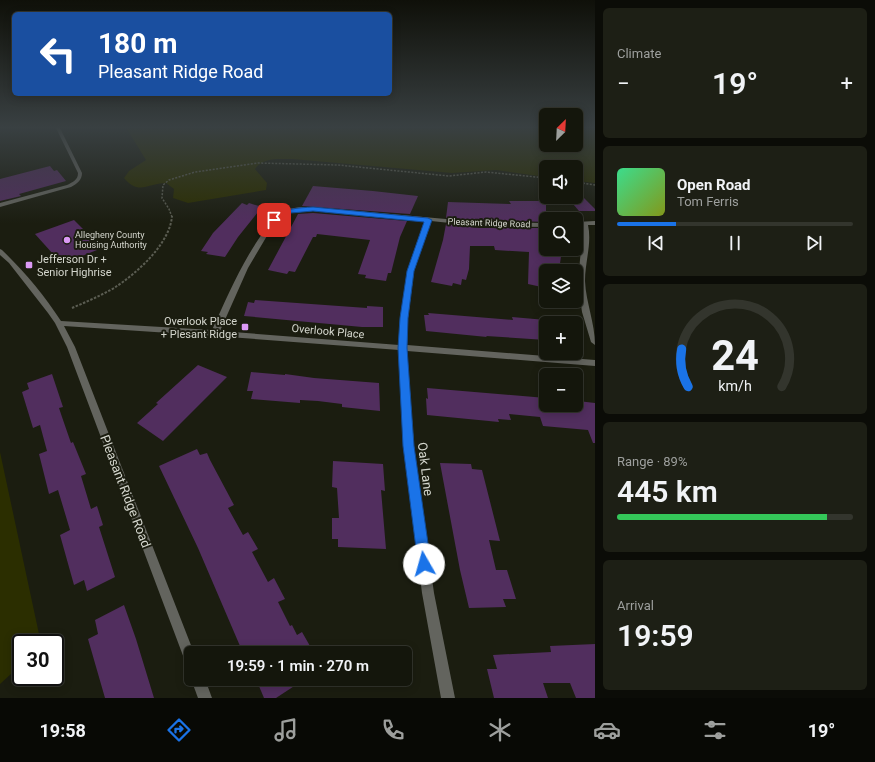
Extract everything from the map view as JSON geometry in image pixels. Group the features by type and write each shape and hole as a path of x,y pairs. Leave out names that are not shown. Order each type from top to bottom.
{"street":[{"name":"Pleasant Ridge Road","path":"216,333 238,278 256,246 279,216 297,209 313,209 479,224 539,225"},
{"name":"Oak Lane","path":"428,220 411,271 404,318 403,348 410,454 428,593 448,698"},
{"path":"595,223 585,224 587,242 583,260 582,282 584,305 595,342"},
{"name":"Pleasant Ridge Road","path":"0,251 4,253 59,323 71,348 185,646"},
{"name":"Overlook Place","path":"59,323 216,333 595,364"},
{"path":"201,686 205,698"}],"lane":[{"path":"0,205 69,186 76,182 80,177 80,173 73,159"}],"path":[{"path":"72,308 102,294 124,281 160,245 170,230 172,217 162,198 162,185 180,175 216,168 258,163 278,163 338,165 449,176 486,172 539,177"},
{"path":"583,183 595,185"}],"green space":[{"path":"145,159 595,159 595,183 583,182 583,160 539,160 539,176 496,170 452,173 277,159 262,162 255,169 267,183 266,190 188,203 173,198 174,189 166,183 144,187 134,186 124,178 129,171 146,160"},
{"path":"0,452 39,634 12,634 12,673 0,684"}],"building":[{"path":"50,166 54,171 57,170 66,181 19,194 21,196 0,201 0,179"},
{"path":"313,186 418,196 410,214 302,206"},
{"path":"583,198 595,209 595,211 579,211 573,204 583,204"},
{"path":"509,201 539,201 539,204 546,204 546,212 539,212 539,222 446,218 448,202 511,204"},
{"path":"242,203 247,205 249,203 262,207 238,237 225,257 206,254 208,252 201,251 213,233"},
{"path":"313,213 407,221 400,237 391,273 388,273 386,281 365,278 366,275 358,274 370,240 317,234 316,237 313,237 295,272 289,271 287,274 268,270 298,214"},
{"name":"Allegheny County Housing Authority","path":"74,220 102,248 62,264 35,234"},
{"path":"446,224 479,228 539,228 539,256 561,256 560,264 539,264 539,286 528,284 529,252 495,250 494,246 470,246 469,269 466,280 462,279 461,285 453,283 452,286 431,282"},
{"path":"255,300 367,308 367,306 383,307 383,327 362,327 244,316 248,302 254,303"},
{"path":"428,313 513,320 512,317 539,319 539,340 486,336 487,337 426,331 424,315 429,315"},
{"path":"198,365 227,377 163,441 137,423 158,404 156,403"},
{"path":"251,372 379,383 380,411 342,407 342,404 318,401 300,400 300,403 251,399 253,391 247,391"},
{"path":"52,374 63,407 59,408 62,417 71,443 73,442 86,474 81,476 91,509 97,506 103,525 99,527 115,577 87,591 84,580 74,585 60,535 70,530 58,490 49,494 39,454 47,451 40,425 33,428 22,392 29,389 27,383"},
{"path":"427,388 539,397 539,412 583,412 583,402 595,403 595,443 593,443 588,430 543,426 540,417 509,414 511,420 498,419 499,422 427,415 426,398 428,399"},
{"path":"197,449 200,455 207,453 234,505 228,508 243,535 248,532 258,549 252,552 268,582 274,578 285,599 278,602 290,626 292,625 297,635 302,632 310,646 240,646 198,548 159,466"},
{"path":"333,461 383,464 385,491 381,490 386,549 338,547 338,539 332,539 332,518 339,518 337,488 332,487"},
{"path":"440,463 471,464 472,469 482,470 500,541 489,540 496,570 507,570 516,599 503,599 506,607 469,608 460,570"},
{"path":"124,605 154,698 105,698 88,639 98,634 95,620"},
{"path":"595,644 595,698 576,698 570,683 543,683 548,698 494,698 487,669 497,669 493,655 551,652 550,646"},
{"path":"259,686 294,686 276,698 264,698"}],"place":[{"name":"Allegheny County Housing Authority","path":"67,240"},
{"name":"Jefferson Dr + Senior Highrise","path":"29,265"},
{"name":"Overlook Place + Plesant Ridge","path":"245,327"}],"route":[{"path":"274,220 279,216 297,209 313,209 428,220 411,271 404,318 403,348 409,446 424,564"}]}
